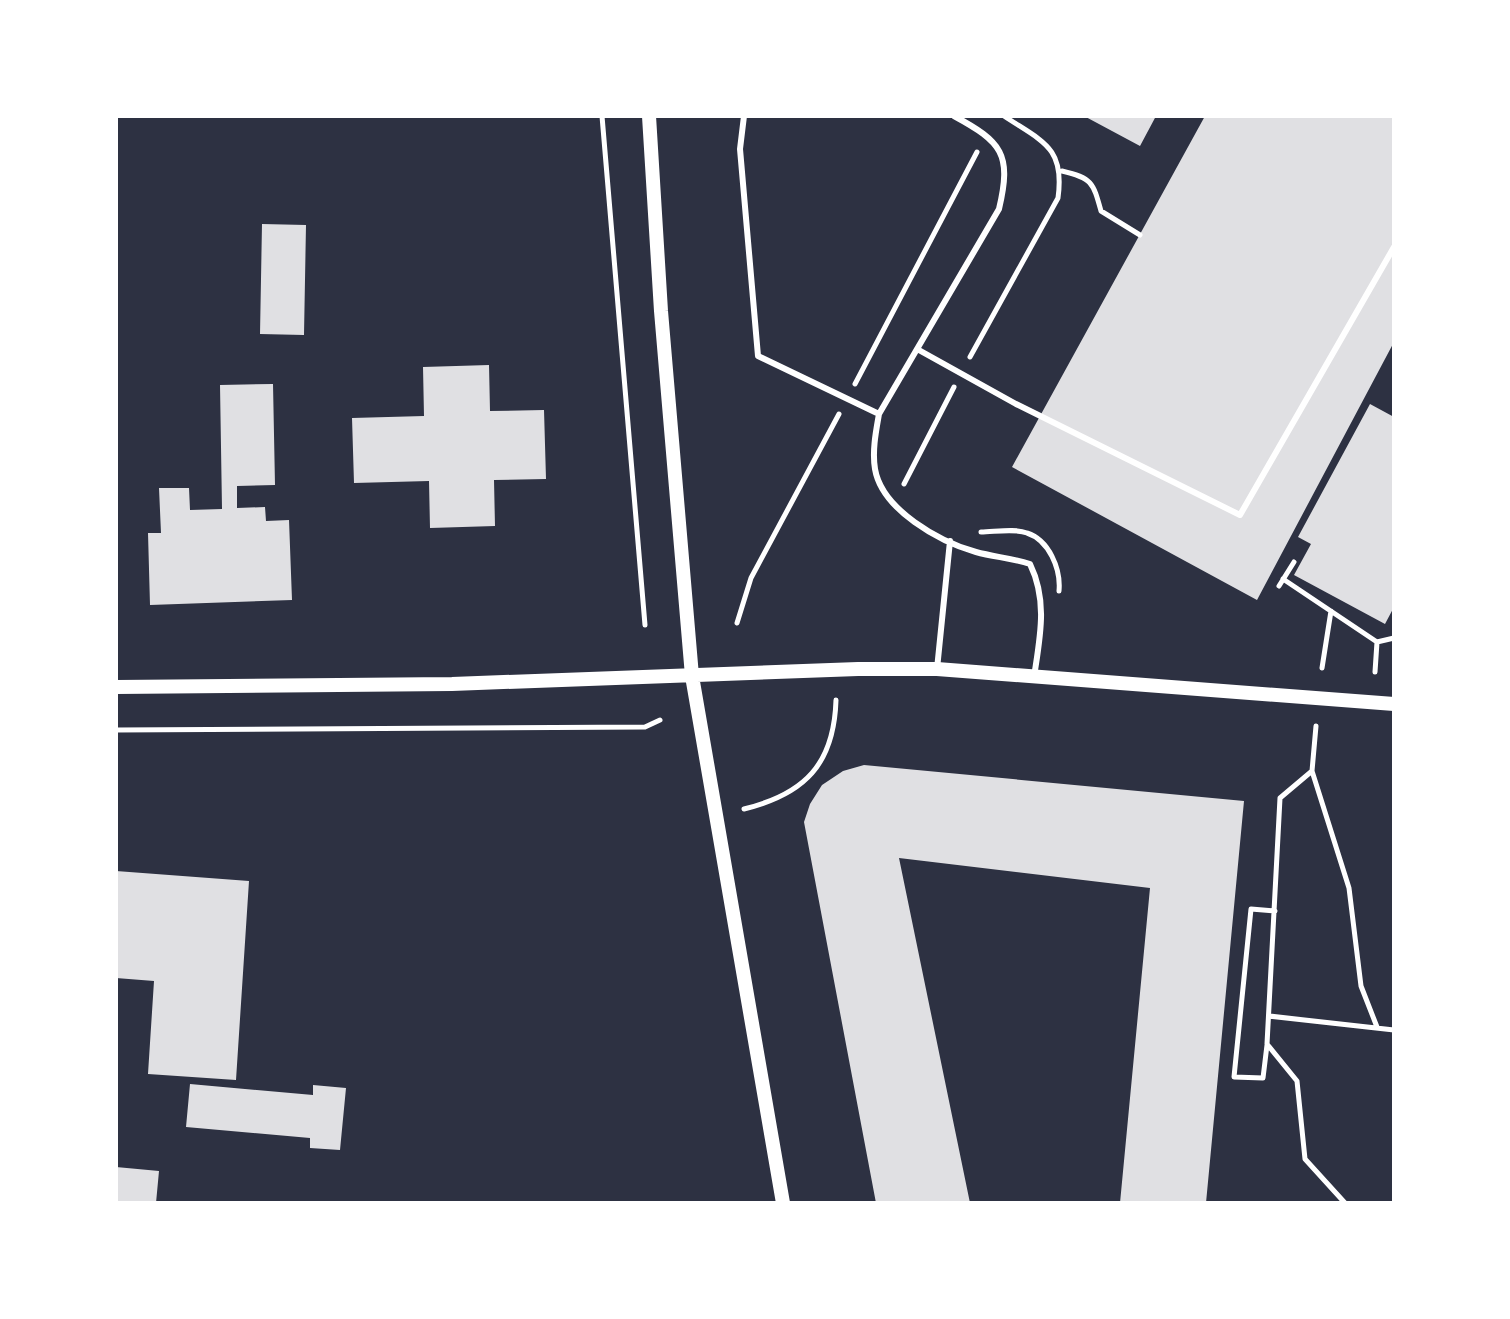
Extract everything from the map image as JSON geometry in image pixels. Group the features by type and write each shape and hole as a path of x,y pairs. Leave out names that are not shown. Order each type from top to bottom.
{"street":[{"path":"649,116 661,311 692,676 783,1203"},
{"path":"116,687 452,684 937,669 1394,704"}],"lane":[{"path":"744,116 741,165 758,356 879,414"},
{"path":"954,116 987,134 1006,158 999,209 879,414 874,439 875,470 883,491 904,512 950,541 976,552 1030,564 1040,585 1042,624 1034,677"},
{"path":"917,349 1016,404 1240,515 1394,247"},
{"path":"937,669 950,541"}],"path":[{"path":"602,116 645,625"},
{"path":"737,623 751,578 987,134"},
{"path":"1062,171 1082,176 1094,184 1101,211 1140,235"},
{"path":"1279,586 1294,562"},
{"path":"1283,579 1377,642 1394,638"},
{"path":"1322,668 1331,611"},
{"path":"1375,672 1377,642"},
{"path":"744,809 779,800 818,766 835,732 836,700"},
{"path":"116,730 645,727 660,720"},
{"path":"1316,726 1312,771 1349,888 1361,986 1377,1027"},
{"path":"1275,911 1251,909 1234,1077 1263,1078 1269,1016 1275,911 1280,798 1312,771"},
{"path":"1269,1016 1394,1030"},
{"path":"1267,1044 1297,1081 1305,1159 1345,1203"}],"building":[{"path":"1084,116 1156,116 1140,146"},
{"path":"1205,116 1394,116 1394,342 1257,600 1012,467"},
{"path":"262,224 306,225 304,335 260,334"},
{"path":"489,365 490,411 544,410 546,479 494,480 495,526 430,528 429,481 354,483 352,418 424,416 423,367"},
{"path":"273,384 275,485 237,486 237,508 265,507 266,521 289,520 292,600 150,605 148,533 161,533 159,488 189,488 190,510 222,509 220,385"},
{"path":"1370,404 1394,417 1394,607 1385,624 1294,575 1311,544 1298,537"},
{"path":"864,765 1244,801 1206,1203 1120,1203 1150,888 899,858 970,1203 876,1203 804,822 810,804 822,785 843,771"},
{"path":"116,871 249,881 236,1080 148,1074 154,981 116,978"},
{"path":"190,1084 313,1095 313,1085 346,1088 340,1150 310,1148 310,1138 186,1127"},
{"path":"116,1167 159,1171 156,1203 116,1203"}]}
